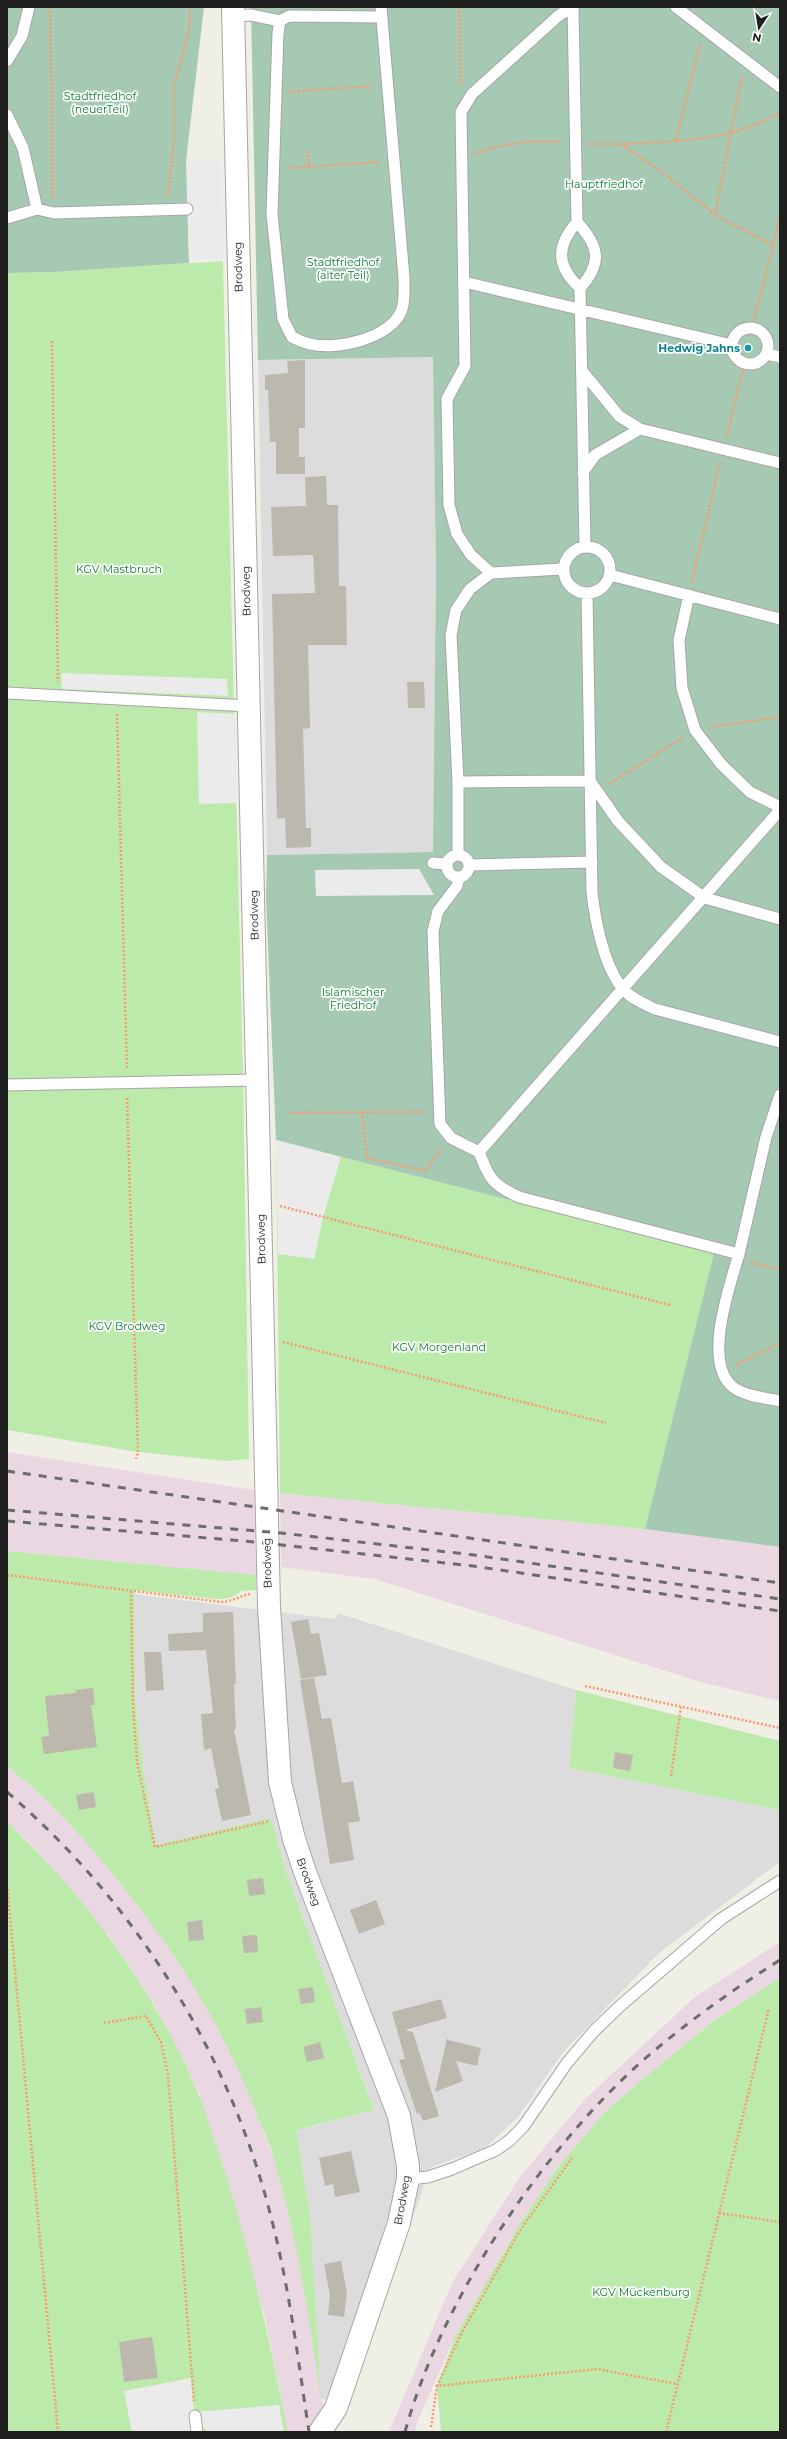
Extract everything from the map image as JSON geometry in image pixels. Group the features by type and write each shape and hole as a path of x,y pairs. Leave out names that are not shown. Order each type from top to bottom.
{"street":[{"name":"Brodweg","path":"233,11 258,1080 268,1594 280,1782 288,1816 305,1872 399,2116 406,2154 408,2179 399,2223 336,2408 320,2432"}],"lane":[{"path":"7,61 22,36 29,7"},
{"path":"491,572 471,555 456,534 450,505 447,399 465,366 461,112 472,94 557,17 572,7"},
{"path":"572,7 577,222 588,234 595,249 596,263 591,276 580,288 585,546"},
{"path":"676,7 780,87"},
{"path":"233,11 280,21 289,16 382,12 404,278 402,310 389,329 363,340 334,345 311,345 292,338 283,319 272,214 275,93 280,21"},
{"path":"7,115 23,148 35,194 37,209"},
{"path":"7,218 37,209 54,213 187,209"},
{"path":"577,222 567,233 562,250 563,265 568,276 580,288"},
{"path":"464,282 580,308 732,345"},
{"path":"752,328 765,336 768,348 766,354 758,362 745,363 735,356 732,345 739,332 752,328"},
{"path":"766,354 780,357"},
{"path":"582,372 619,416 640,429 780,463"},
{"path":"583,472 595,455 640,429"},
{"path":"585,546 600,550 609,562 610,575 606,585 597,592 587,594 575,591 565,581 562,569 566,558 574,550 585,546"},
{"path":"458,855 458,782 451,635 456,610 470,589 491,572 562,569"},
{"path":"610,575 780,619"},
{"path":"587,594 590,781 595,922 607,958 623,990 637,1001 655,1009 780,1042"},
{"path":"689,595 679,640 682,688 695,730 721,764 750,792 780,807"},
{"path":"7,694 249,706"},
{"path":"458,782 590,781 599,791 618,822 661,867 705,898 780,919"},
{"path":"479,1152 705,898 780,810"},
{"path":"458,855 467,860 469,865 468,871 459,877 452,876 448,871 447,864 449,859 458,855"},
{"path":"469,865 592,862"},
{"path":"433,863 447,864"},
{"path":"459,877 457,886 438,911 433,931 440,1124 451,1138 479,1152 486,1171 498,1187 519,1197 738,1257"},
{"path":"7,1085 258,1080"},
{"path":"780,1095 766,1137 720,1333 718,1351 722,1372 733,1387 780,1401"},
{"path":"408,2179 428,2177 452,2170 490,2153 510,2140 523,2127 567,2063 594,2031 620,2006 721,1918 780,1881"},
{"path":"195,2416 197,2432"}],"path":[{"path":"50,7 51,146 54,213"},
{"path":"167,210 174,143 174,87 189,31 190,7"},
{"path":"460,7 461,112"},
{"path":"676,140 704,28"},
{"path":"716,215 730,133 746,62"},
{"path":"275,93 389,85"},
{"path":"462,159 499,146 542,140 575,143 621,144 676,140 730,133 768,120 780,112"},
{"path":"621,144 667,176 716,215 773,244"},
{"path":"308,150 309,167"},
{"path":"272,169 394,161"},
{"path":"752,328 780,216"},
{"path":"52,341 59,696"},
{"path":"692,579 745,363"},
{"path":"599,791 695,730 780,717"},
{"path":"290,1113 439,1111"},
{"path":"362,1112 367,1158 425,1171 451,1138"},
{"path":"260,1201 670,1305"},
{"path":"738,1257 780,1269"},
{"path":"263,1337 606,1423"},
{"path":"722,1372 780,1343"},
{"path":"7,1575 222,1602 231,1602 240,1596 268,1594"},
{"path":"131,1591 133,1705 137,1762 155,1847 288,1816"},
{"path":"585,1686 780,1728"},
{"path":"671,1776 681,1707"},
{"path":"7,1885 58,2432"},
{"path":"666,2432 769,2008"},
{"path":"104,2023 146,2016 161,2042 168,2075 195,2416"},
{"path":"431,2427 437,2386 460,2334 519,2232 572,2158"},
{"path":"719,2213 780,2222"},
{"path":"437,2386 597,2369 677,2384"}],"shaded area":[{"path":"221,160 223,260 189,260 187,161"},
{"path":"433,357 436,571 433,852 267,855 258,360"},
{"path":"61,673 227,679 228,696 62,689"},
{"path":"197,712 234,714 237,803 199,804"},
{"path":"419,869 434,895 316,896 315,870"},
{"path":"276,1140 341,1157 323,1217 314,1259 278,1254"},
{"path":"7,1452 254,1490 256,1575 7,1551"},
{"path":"280,1493 645,1529 780,1547 780,1701 701,1682 374,1579 281,1567"},
{"path":"134,1594 335,1619 338,1613 576,1690 569,1768 780,1810 780,1857 778,1863 659,1953 564,2051 519,2116 485,2148 429,2168 420,2199 327,2400 321,2399 310,2215 296,2129 315,2126 374,2109 285,1869 271,1819 156,1845 143,1767 135,1699"},
{"path":"7,1766 23,1778 87,1841 146,1915 197,1988 240,2071 275,2161 301,2263 327,2432 288,2432 264,2313 199,2093 155,2006 112,1940 34,1847 7,1822"},
{"path":"780,1942 780,1978 716,2019 643,2079 605,2112 558,2167 519,2225 455,2337 418,2420 415,2432 389,2432 452,2283 520,2177 585,2099 695,1997"},
{"path":"191,2378 194,2412 279,2405 284,2432 207,2432 206,2429 188,2432 132,2432 124,2391"}],"green space":[{"name":"Stadtfriedhof (neuerTeil)","path":"7,7 204,7 186,161 189,263 55,272 7,273"},
{"name":"Hauptfriedhof","path":"251,7 780,7 780,1547 645,1529 714,1253 276,1140 266,897 267,855 433,852 436,571 433,357 258,360"},
{"name":"KGV Brodweg","path":"223,261 243,1073 249,1459 226,1461 138,1452 7,1430 7,273 55,272"},
{"name":"KGV Morgenland","path":"276,1140 715,1253 645,1529 280,1493"},
{"path":"7,1551 256,1575 256,1590 241,1591 233,1597 223,1599 134,1590 135,1699 143,1767 156,1845 271,1818 285,1869 374,2110 296,2130 310,2215 321,2399 302,2280 283,2192 269,2143 228,2048 195,1989 158,1933 138,1906 104,1863 65,1819 37,1791 7,1766"},
{"path":"576,1690 780,1741 780,1810 569,1768"},
{"path":"7,1822 36,1851 91,1914 140,1983 162,2019 181,2056 204,2107 239,2218 257,2289 288,2432 7,2432"},
{"name":"KGV Mückenburg","path":"780,1978 780,2432 441,2432 437,2386 455,2337 519,2225 558,2167 605,2112 643,2079 716,2019"}],"building":[{"path":"305,360 305,428 299,428 299,457 305,457 305,474 276,474 276,442 270,442 268,390 265,390 265,375 288,373 287,361"},
{"path":"326,476 327,505 338,505 339,586 346,586 347,645 308,645 310,728 303,729 306,828 311,828 311,847 286,848 285,818 277,819 272,594 315,593 313,555 273,556 271,507 306,506 305,477"},
{"path":"407,682 424,682 425,708 408,708"},
{"path":"233,1612 236,1684 234,1684 236,1729 234,1730 251,1815 222,1821 215,1789 219,1788 211,1748 204,1750 201,1714 213,1713 206,1650 169,1651 168,1634 203,1632 203,1613"},
{"path":"308,1619 311,1634 319,1633 327,1675 301,1679 291,1622"},
{"path":"144,1652 161,1652 164,1690 146,1691"},
{"path":"314,1678 322,1719 331,1718 342,1783 353,1781 360,1821 348,1823 354,1860 330,1864 300,1680"},
{"path":"93,1688 95,1705 91,1705 97,1747 44,1754 41,1737 49,1736 45,1696 76,1693 75,1690"},
{"path":"615,1752 633,1755 630,1771 613,1768"},
{"path":"94,1792 96,1807 79,1810 76,1795"},
{"path":"263,1878 265,1894 249,1896 247,1880"},
{"path":"376,1900 385,1924 359,1934 350,1910"},
{"path":"202,1920 204,1940 189,1941 187,1922"},
{"path":"257,1935 258,1952 244,1953 242,1936"},
{"path":"313,1987 315,2002 301,2004 298,1989"},
{"path":"441,1999 447,2018 405,2030 413,2032 439,2116 423,2121 420,2113 417,2114 399,2060 405,2059 392,2012"},
{"path":"261,2007 263,2022 247,2024 245,2009"},
{"path":"447,2038 448,2040 481,2048 477,2066 456,2061 463,2081 435,2092"},
{"path":"320,2042 324,2058 307,2062 303,2047"},
{"path":"351,2151 360,2192 335,2197 333,2184 325,2186 319,2158"},
{"path":"341,2261 347,2293 344,2317 328,2315 330,2295 324,2264"},
{"path":"152,2337 158,2378 124,2382 119,2342"}],"railway":[{"path":"7,1471 780,1583"},
{"path":"7,1510 281,1533 474,1555 780,1599"},
{"path":"7,1521 255,1542 473,1566 780,1611"},
{"path":"7,1792 53,1834 95,1881 135,1930 170,1983 202,2038 229,2094 252,2153 277,2240 283,2267 309,2432"},
{"path":"405,2432 421,2382 443,2332 469,2282 498,2232 531,2185 566,2140 603,2099 640,2063 708,2008 780,1960"}],"place":[{"name":"Hedwig Jahns","path":"748,348"}],"park label":[{"name":"Stadtfriedhof (alter Teil)","path":"343,268"},
{"name":"KGV Mastbruch","path":"119,569"},
{"name":"Islamischer Friedhof","path":"353,998"}]}
